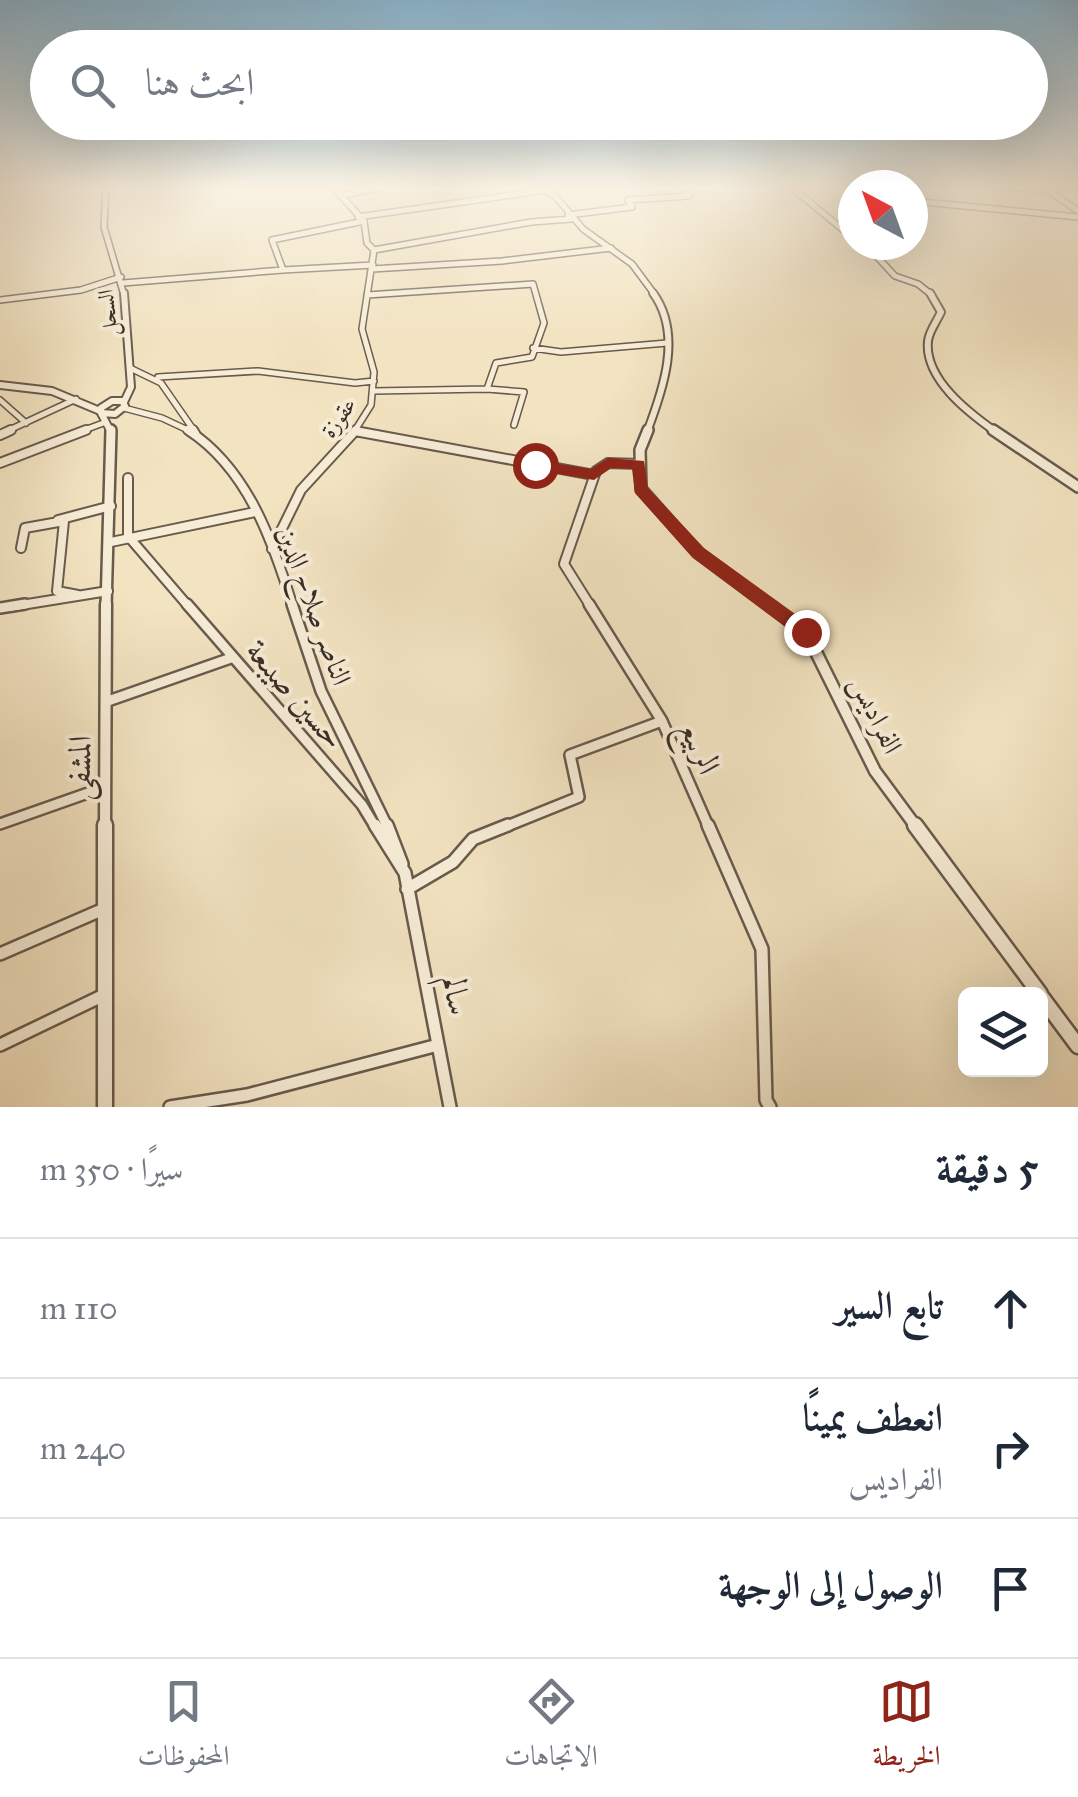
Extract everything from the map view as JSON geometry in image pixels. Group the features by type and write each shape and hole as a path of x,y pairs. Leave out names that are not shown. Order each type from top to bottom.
{"street":[{"name":"السحل","path":"105,419 123,407 131,387 122,280 108,238"},
{"path":"275,238 283,270"},
{"name":"عقوزة","path":"272,549 302,490 355,432 374,392 362,328 374,250 366,238"},
{"path":"374,250 443,238"},
{"path":"355,432 594,475 608,463 639,464 640,450 668,376 664,308 632,264 597,238"},
{"path":"0,300 81,290 122,280 502,261 611,248"},
{"path":"884,260 895,276 920,284 935,295 942,312 928,341 933,364 966,412 1078,487"},
{"path":"368,296 533,284 544,323 543,334 532,348 532,357 496,363 487,389"},
{"path":"532,348 561,352 667,343"},
{"path":"130,368 158,377 196,435"},
{"path":"158,377 258,371 355,383 374,381"},
{"path":"105,419 108,403 129,380"},
{"path":"0,386 52,390 86,402 123,407"},
{"path":"374,392 524,392 514,425"},
{"path":"0,436 76,398"},
{"path":"0,400 26,423"},
{"path":"86,402 105,419"},
{"path":"0,463 105,419 123,407"},
{"name":"الناصر صلاح الدين","path":"123,407 196,435 234,475 272,549 321,692 392,830 404,872"},
{"name":"المشفى","path":"105,419 111,506 105,787 105,1107"},
{"name":"الفراديس","path":"639,464 641,489 698,552 806,632 875,771 1034,987"},
{"name":"الربيع","path":"594,475 564,564 662,721 762,949 766,1100 770,1107"},
{"path":"128,478 128,536"},
{"path":"21,548 24,528 111,506"},
{"path":"111,542 256,512"},
{"path":"58,520 64,521 57,591 78,595"},
{"name":"حسين صيبعة","path":"128,536 362,805 404,872 408,892"},
{"path":"0,608 108,590"},
{"path":"108,701 231,658"},
{"path":"408,892 454,862 474,839 579,796 570,754 662,721"},
{"path":"0,824 105,787"},
{"name":"سالم","path":"408,892 450,1107"},
{"path":"0,954 107,907"},
{"path":"0,1045 106,994"},
{"name":"الفراديس","path":"1048,1006 1078,1046"},
{"path":"170,1107 194,1097 231,1098 310,1081 438,1045"}],"route":[{"path":"535,465 594,475 608,463 639,464 641,489 698,552 806,632"}]}
